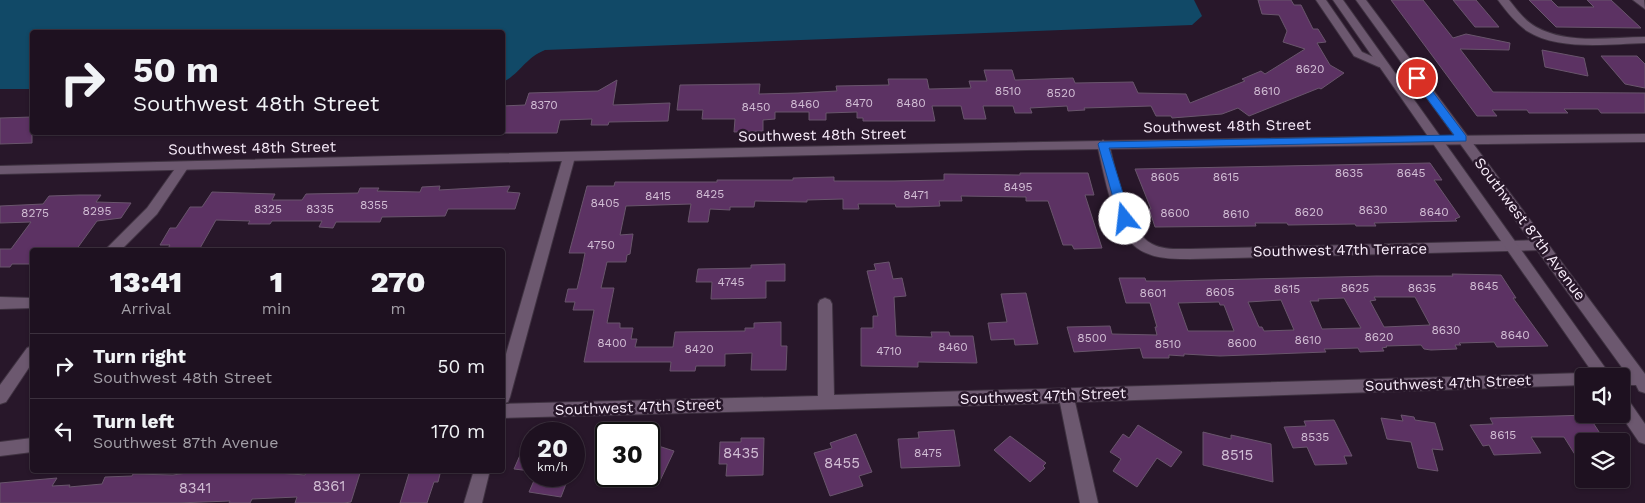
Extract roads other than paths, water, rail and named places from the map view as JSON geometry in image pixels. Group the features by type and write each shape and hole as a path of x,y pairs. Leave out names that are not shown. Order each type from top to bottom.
{"street":[{"path":"1321,0 1354,50 1366,59 1383,65"},
{"name":"Southwest 87th Avenue","path":"1338,0 1597,368"},
{"name":"Southwest 87th Avenue","path":"1361,0 1642,383"},
{"path":"1503,0 1525,24 1542,34 1565,39 1645,40"},
{"path":"1638,0 1645,6"},
{"name":"Southwest 48th Street","path":"0,170 1103,144 1462,138 1645,138"},
{"name":"Southwest 47th Terrace","path":"1103,144 1125,219 1133,236 1140,243 1157,251 1180,254 1542,245"},
{"path":"505,386 569,157"},
{"path":"114,248 152,211 184,166"},
{"path":"0,303 30,303"},
{"path":"825,304 826,402"},
{"path":"0,398 30,355"},
{"name":"Southwest 47th Street","path":"505,411 1066,396 1575,378"},
{"path":"1066,396 1089,503"},
{"path":"1630,416 1645,437"},
{"path":"0,449 30,445"},
{"path":"473,503 481,473"}],"water":[{"path":"0,0 1194,0 1202,16 1192,25 545,50 538,53 505,81 505,30 30,30 30,89 0,89"}]}
